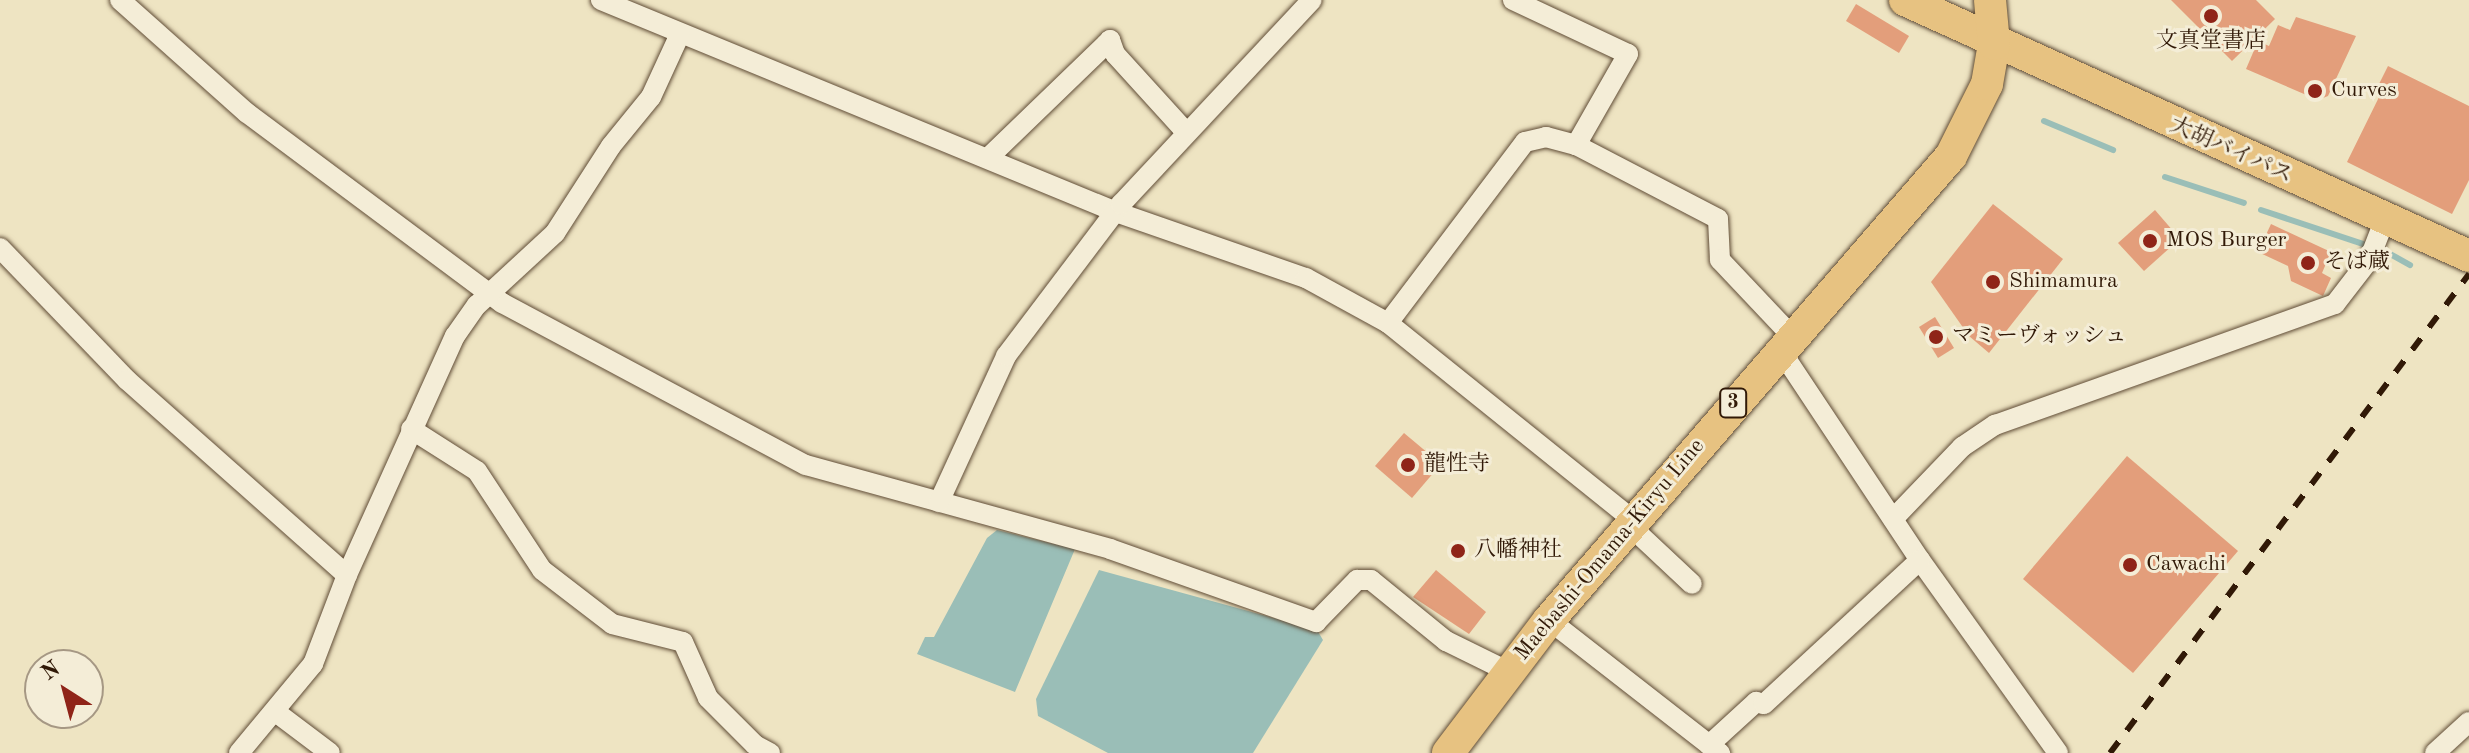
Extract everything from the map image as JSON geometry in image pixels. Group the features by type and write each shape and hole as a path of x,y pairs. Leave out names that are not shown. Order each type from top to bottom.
{"main road":[{"name":"大胡バイパス","path":"1905,0 1994,44 2469,256"},
{"name":"Maebashi-Omama-Kiryu Line","path":"1448,753 1549,620 1785,342 1951,156 1987,84 1994,44 1990,0"}],"street":[{"path":"120,0 247,113 489,293 806,465 1110,549 1316,622 1357,580 1371,580 1446,641 1509,672"},
{"path":"601,0 1116,212 1306,278 1388,323 1631,523 1692,584"},
{"path":"939,502 1006,356 1116,212 1186,132 1312,0"},
{"path":"1513,0 1628,54 1576,145"},
{"path":"239,753 277,713 313,664 347,575 455,336 489,293 555,233 611,146 651,97 680,34"},
{"path":"988,158 1110,40 1115,54 1186,132"},
{"path":"1388,323 1525,142 1546,137 1576,145 1718,219 1720,260 1785,342 1920,560 2058,753"},
{"path":"1893,519 1962,447 1995,425 2335,304 2369,260 2385,219"},
{"path":"0,248 127,380 347,575"},
{"path":"411,429 477,471 542,570 612,624 683,642 708,698 755,745 770,753"},
{"path":"1549,620 1715,749 1756,702 1764,704 1920,560"},
{"path":"277,713 330,753"},
{"path":"2435,753 2469,722"}],"water":[{"path":"997,530 1075,549 1015,692 917,654 925,637 934,637 987,538"},
{"path":"1099,570 1317,630 1323,640 1253,753 1108,753 1038,716 1036,699"}],"building":[{"path":"2171,0 2256,0 2275,19 2232,61"},
{"path":"1856,4 1909,36 1899,53 1846,21"},
{"path":"2296,17 2356,36 2328,96 2318,100 2246,69 2258,41 2269,46 2278,25 2290,30"},
{"path":"2388,66 2469,106 2469,180 2452,214 2347,162 2384,87 2379,84"},
{"path":"1993,204 2063,259 1989,353 1969,336 1931,282"},
{"path":"2155,210 2174,232 2173,245 2144,271 2118,243"},
{"path":"2271,224 2331,252 2322,273 2331,278 2323,296 2291,281 2288,266 2258,252"},
{"name":"マミーヴォッシュ","path":"1935,317 1954,348 1938,358 1919,327"},
{"name":"龍性寺","path":"1404,433 1441,464 1412,498 1375,466"},
{"name":"Cawachi","path":"2127,456 2238,551 2133,673 2023,579"},
{"path":"1436,570 1486,612 1469,634 1413,597"}],"waterway":[{"path":"2044,121 2113,150"},
{"path":"2165,177 2244,203"},
{"path":"2261,210 2363,244"},
{"path":"2383,250 2410,265"}],"railway":[{"path":"2110,753 2469,274"}],"place":[{"name":"文真堂書店","path":"2211,16"},
{"name":"Curves","path":"2315,91"},
{"name":"MOS Burger","path":"2150,241"},
{"name":"そば蔵","path":"2308,263"},
{"name":"Shimamura","path":"1993,282"},
{"name":"マミーヴォッシュ","path":"1936,337"},
{"name":"龍性寺","path":"1408,465"},
{"name":"八幡神社","path":"1458,551"},
{"name":"Cawachi","path":"2130,565"}]}
